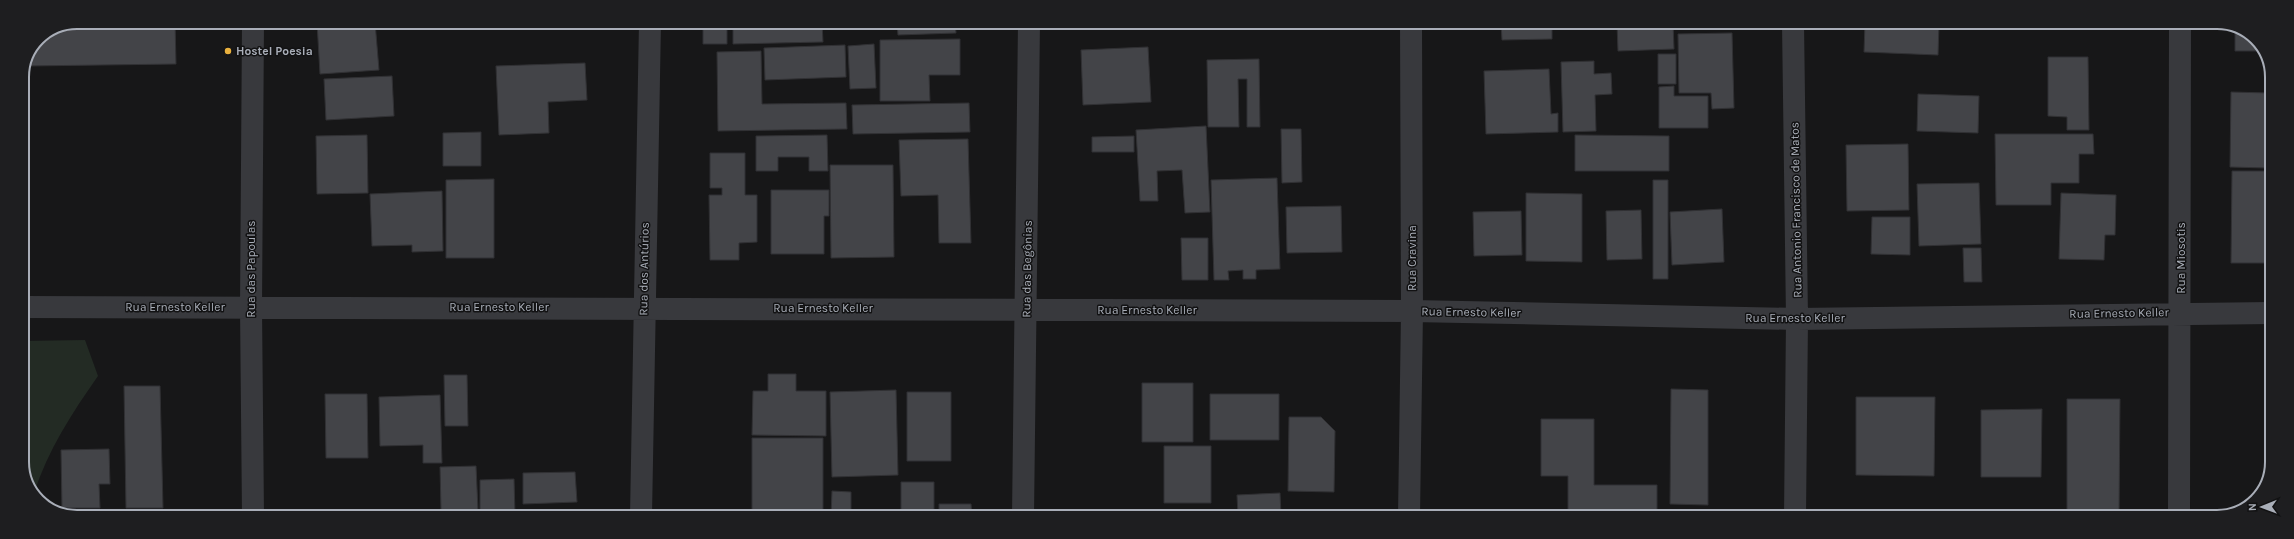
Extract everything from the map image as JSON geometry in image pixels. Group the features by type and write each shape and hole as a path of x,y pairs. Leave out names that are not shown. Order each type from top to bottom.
{"street":[{"name":"Rua das Papoulas","path":"253,29 251,307 253,510"},
{"name":"Rua dos Antúrios","path":"641,510 643,307 650,29"},
{"name":"Rua das Begônias","path":"1023,510 1027,309 1029,29"},
{"name":"Rua Cravina","path":"1409,510 1412,311 1411,29"},
{"name":"Rua Antonio Francisco de Matos","path":"1793,29 1797,319 1795,510"},
{"name":"Rua Miosotis","path":"2179,510 2181,312 2180,29"},
{"name":"Rua Ernesto Keller","path":"29,307 643,307 1412,311 1797,319 2181,312 2265,313"}],"shaded area":[{"path":"85,340 98,376 62,432 46,462 36,487 29,465 29,341"}],"building":[{"path":"77,29 175,29 176,64 31,66 37,50 50,37 68,30"},
{"path":"317,29 376,29 379,70 320,74"},
{"path":"703,29 727,29 727,44 703,44"},
{"path":"733,29 822,29 823,42 733,44"},
{"path":"898,29 956,29 956,33 898,35"},
{"path":"1501,29 1552,29 1552,39 1502,40"},
{"path":"1617,29 1673,29 1674,49 1618,51"},
{"path":"1865,29 1939,29 1938,55 1864,52"},
{"path":"1732,33 1734,108 1712,109 1711,93 1679,93 1678,34"},
{"path":"2235,33 2241,35 2249,41 2257,51 2235,51"},
{"path":"960,39 960,75 929,75 930,101 880,101 880,40"},
{"path":"874,44 876,88 850,89 848,46"},
{"path":"845,45 846,77 765,80 764,48"},
{"path":"1148,47 1151,102 1083,105 1081,50"},
{"path":"761,51 762,104 846,103 847,129 718,131 717,52"},
{"path":"1658,54 1676,54 1676,84 1658,84"},
{"path":"2048,57 2088,57 2089,130 2067,130 2067,117 2048,116"},
{"path":"1259,59 1260,127 1247,127 1247,79 1238,79 1239,127 1208,127 1207,60"},
{"path":"1594,61 1594,74 1611,73 1612,94 1595,95 1596,131 1563,132 1561,62"},
{"path":"585,63 587,100 548,102 549,133 499,135 496,66"},
{"path":"1549,69 1551,114 1558,113 1558,132 1486,134 1484,71"},
{"path":"392,76 394,116 326,120 324,79"},
{"path":"1674,86 1674,96 1708,96 1708,128 1659,128 1659,87"},
{"path":"2231,92 2265,93 2265,168 2230,167"},
{"path":"1918,94 1979,96 1978,133 1917,131"},
{"path":"969,103 970,132 853,134 852,105"},
{"path":"1206,126 1210,212 1185,213 1182,170 1157,171 1158,201 1140,201 1136,130"},
{"path":"1281,129 1301,129 1302,182 1282,183"},
{"path":"481,132 481,166 443,166 443,133"},
{"path":"1995,134 2093,134 2094,154 2079,154 2079,183 2051,183 2051,205 1996,205"},
{"path":"367,135 368,193 317,194 316,136"},
{"path":"827,135 828,171 809,171 809,157 778,157 778,171 756,171 756,136"},
{"path":"1575,135 1669,136 1669,171 1575,171"},
{"path":"1134,136 1134,152 1092,152 1092,137"},
{"path":"968,139 971,243 939,243 938,195 901,196 899,140"},
{"path":"1908,144 1909,210 1847,211 1846,145"},
{"path":"710,153 745,153 745,195 757,195 757,242 739,243 739,260 710,260 709,195 722,195 722,188 710,188"},
{"path":"830,165 893,165 894,257 831,258"},
{"path":"2232,171 2265,171 2265,263 2231,263"},
{"path":"1277,178 1280,269 1256,270 1256,279 1243,279 1243,270 1228,271 1229,280 1214,280 1211,180"},
{"path":"494,179 494,258 446,258 446,180"},
{"path":"1653,180 1668,180 1668,279 1653,279"},
{"path":"1979,183 1981,244 1919,246 1917,184"},
{"path":"771,190 829,190 829,216 824,216 824,254 771,254"},
{"path":"442,191 443,251 412,252 412,245 372,246 370,194"},
{"path":"1526,193 1582,194 1582,262 1526,261"},
{"path":"2061,193 2116,195 2115,235 2105,235 2104,260 2059,259"},
{"path":"1341,206 1342,252 1287,253 1286,207"},
{"path":"1722,209 1724,262 1672,265 1670,212"},
{"path":"1641,210 1642,259 1607,260 1606,211"},
{"path":"1521,211 1522,255 1474,256 1473,212"},
{"path":"1872,217 1910,217 1910,255 1871,254"},
{"path":"1181,238 1208,238 1208,280 1182,280"},
{"path":"1963,248 1981,248 1982,282 1964,282"},
{"path":"768,374 796,374 796,391 826,391 826,436 752,435 753,391 768,391"},
{"path":"444,375 467,375 468,426 445,426"},
{"path":"1142,383 1193,383 1193,442 1142,442"},
{"path":"124,386 160,386 163,508 126,508"},
{"path":"1671,389 1708,390 1708,505 1670,504"},
{"path":"896,390 898,475 832,477 830,392"},
{"path":"907,392 951,392 951,461 907,461"},
{"path":"325,394 367,394 368,458 326,458"},
{"path":"1210,394 1279,394 1279,440 1210,440"},
{"path":"440,395 442,463 423,463 423,445 380,446 379,397"},
{"path":"1856,397 1935,397 1934,476 1856,475"},
{"path":"2067,399 2120,399 2119,510 2067,510"},
{"path":"2042,409 2041,477 1981,477 1981,410"},
{"path":"1289,417 1321,417 1335,431 1334,492 1288,491"},
{"path":"1541,419 1594,419 1594,485 1657,485 1657,510 1568,510 1568,476 1541,476"},
{"path":"752,438 823,438 823,510 752,510"},
{"path":"1164,446 1211,446 1211,503 1164,503"},
{"path":"109,449 110,484 99,484 100,508 62,507 61,450"},
{"path":"476,466 478,510 441,510 440,467"},
{"path":"575,472 577,502 523,504 523,473"},
{"path":"514,479 515,510 480,510 480,480"},
{"path":"901,482 934,482 934,510 901,510"},
{"path":"832,491 851,492 851,510 831,510"},
{"path":"1280,493 1281,510 1238,510 1237,495"},
{"path":"939,504 971,504 972,510 939,510"}],"place":[{"name":"Hostel Poesia","path":"228,51"}]}
